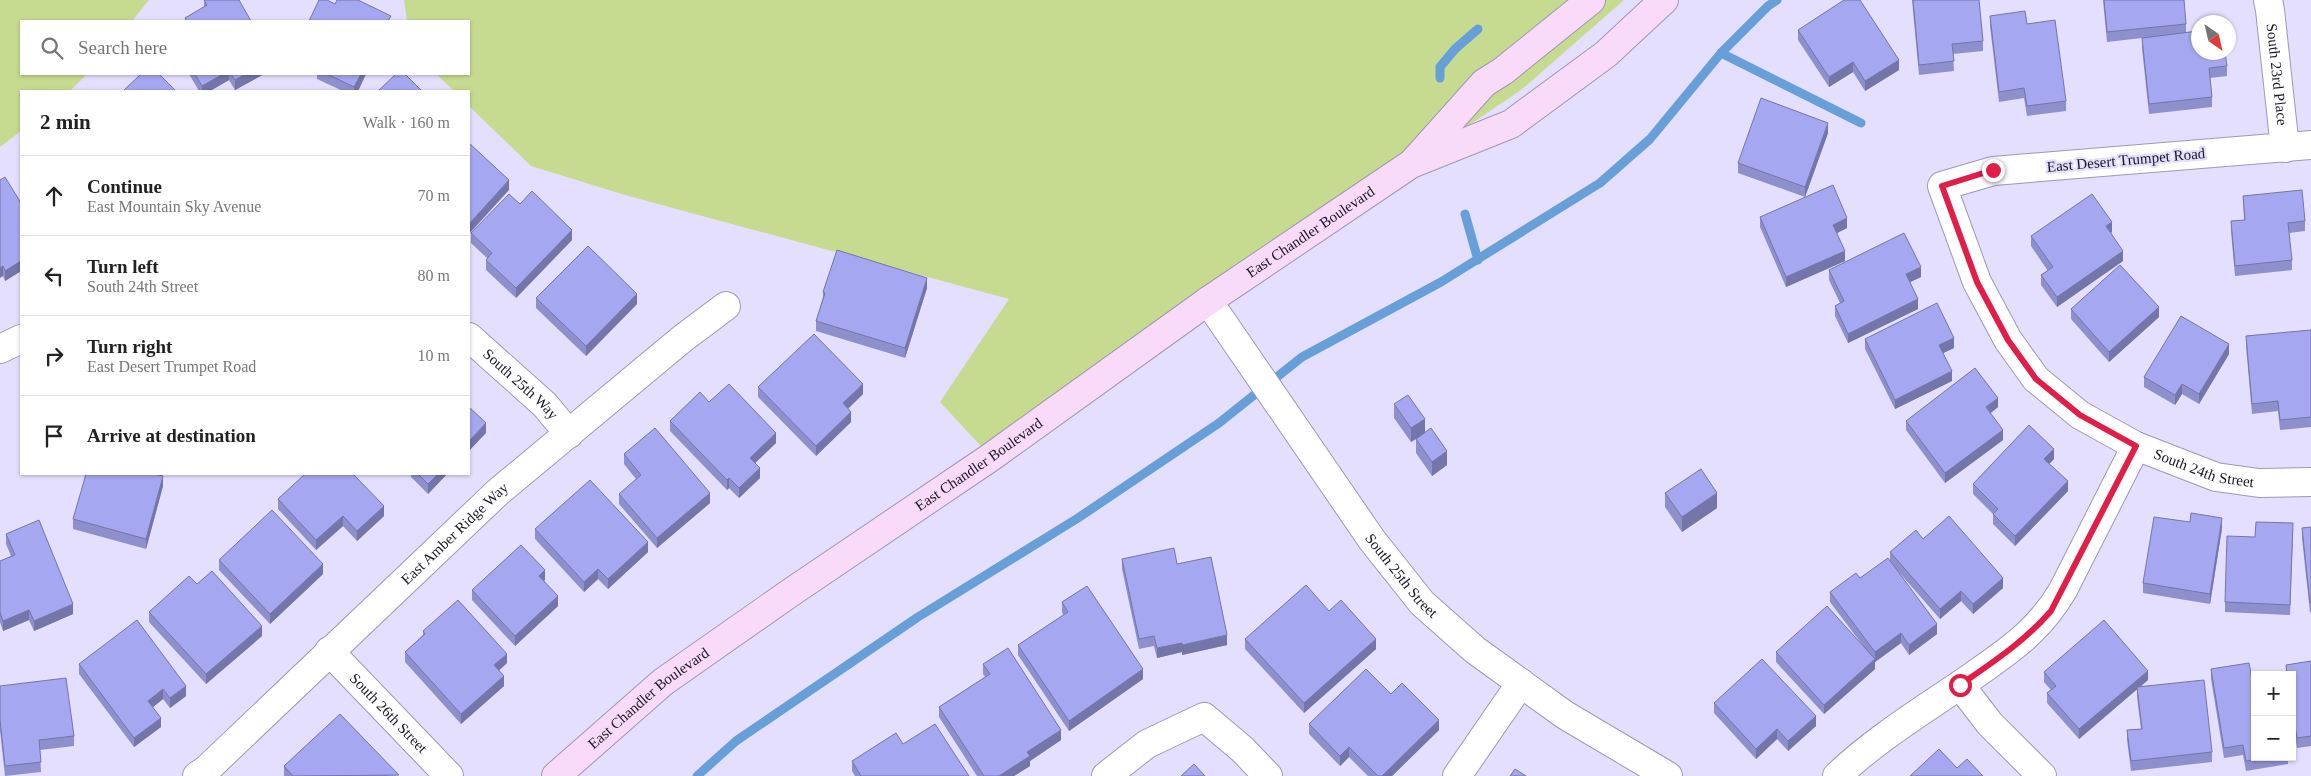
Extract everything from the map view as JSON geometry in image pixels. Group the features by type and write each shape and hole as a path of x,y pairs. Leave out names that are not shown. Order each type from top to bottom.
{"main road":[{"name":"East Chandler Boulevard","path":"1411,164 1484,83 1503,71 1591,0"},
{"name":"East Chandler Boulevard","path":"556,776 662,682 798,587 991,457 1208,301 1411,164 1511,124 1606,54 1664,0"}],"street":[{"name":"South 23rd Place","path":"2268,0 2298,147"},
{"name":"East Desert Trumpet Road","path":"1942,186 1993,170 2298,147"},
{"name":"South 24th Street","path":"1942,186 1977,282 2008,340 2036,379 2080,415 2136,446 2216,477 2259,483 2311,482"},
{"name":"South 25th Street","path":"1208,301 1372,540 1422,603 1475,650 1565,715 1668,776"},
{"name":"East Amber Ridge Way","path":"197,776 207,769 328,651 498,492 682,339 726,306"},
{"name":"South 25th Way","path":"470,338 545,406 569,434"},
{"path":"0,349 20,339"},
{"path":"1837,776 1859,755 1889,732 2013,649 2033,631 2051,611 2136,446"},
{"name":"South 26th Street","path":"328,651 449,776"},
{"path":"1457,776 1521,683"},
{"path":"1960,685 1990,724 2042,776"},
{"path":"1106,776 1147,744 1204,716 1242,749 1268,776"}],"green space":[{"path":"0,0 149,0 133,20 20,20 20,75 86,75 71,90 20,90 20,132 0,147"},
{"path":"404,0 1624,0 1521,90 1208,302 991,457 940,402 1009,299 625,195 531,166 470,107 470,90 453,90 437,75 470,75 470,20 407,20"}],"building":[{"path":"204,0 239,0 250,20 186,20 185,18 207,5"},
{"path":"319,0 327,0 335,4 337,0 358,0 391,16 389,20 309,20"},
{"path":"1844,0 1860,0 1899,60 1865,81 1853,62 1829,77 1798,30"},
{"path":"1913,0 1979,0 1983,41 1952,44 1954,61 1919,65"},
{"path":"2104,0 2184,0 2186,24 2107,32"},
{"path":"2025,11 2027,24 2055,20 2066,101 2027,106 2024,88 1999,92 1990,16"},
{"path":"2191,32 2191,60 2226,60 2227,66 2209,68 2212,97 2149,104 2142,38"},
{"path":"140,75 160,75 175,90 124,90"},
{"path":"196,75 221,75 202,86"},
{"path":"232,75 244,75 235,80"},
{"path":"329,75 360,75 354,87"},
{"path":"395,75 406,75 421,90 379,90"},
{"path":"1761,98 1828,123 1805,187 1738,163"},
{"path":"470,144 509,180 470,223"},
{"path":"5,177 20,201 20,262 5,271 3,266 0,268 0,180"},
{"path":"1833,185 1847,218 1833,225 1845,251 1786,277 1760,217"},
{"path":"2302,190 2305,221 2288,223 2292,260 2235,266 2231,221 2245,220 2243,196"},
{"path":"532,191 572,230 516,288 486,260 492,253 471,233 509,194 520,204"},
{"path":"2092,194 2112,222 2106,226 2123,251 2057,297 2041,275 2053,267 2031,236"},
{"path":"1904,233 1921,267 1906,274 1918,299 1848,334 1835,306 1844,301 1829,270"},
{"path":"588,246 637,294 586,346 536,298"},
{"path":"837,250 927,278 905,348 816,321 825,293 823,292"},
{"path":"2120,265 2159,307 2109,352 2071,309"},
{"path":"1937,303 1954,338 1939,345 1952,371 1895,400 1865,339"},
{"path":"2181,316 2229,344 2199,394 2182,384 2175,395 2144,377"},
{"path":"2311,330 2311,417 2280,420 2278,401 2252,404 2246,336"},
{"path":"814,334 863,384 843,403 851,412 816,446 758,387"},
{"path":"1975,368 1998,398 1986,407 2003,430 1945,473 1906,421"},
{"path":"729,384 776,433 750,458 760,468 739,488 729,478 727,480 670,421 700,392 709,402"},
{"path":"1408,395 1425,419 1411,428 1394,404"},
{"path":"470,408 486,423 470,440"},
{"path":"2029,425 2054,449 2044,459 2068,481 2015,536 1993,514 1998,509 1973,484"},
{"path":"655,428 710,493 657,538 619,494 641,475 624,454"},
{"path":"1431,428 1447,451 1432,462 1416,439"},
{"path":"1701,469 1717,493 1682,517 1665,493"},
{"path":"86,475 163,476 146,539 73,519"},
{"path":"304,475 354,475 384,506 357,531 343,516 316,540 278,499"},
{"path":"419,475 437,475 428,484"},
{"path":"590,480 648,542 608,579 598,569 584,582 535,529"},
{"path":"272,510 323,564 270,614 219,560"},
{"path":"2191,513 2222,518 2210,594 2143,583 2154,517 2190,522"},
{"path":"1949,516 2003,578 1973,604 1961,591 1940,609 1890,552 1916,530 1923,539"},
{"path":"39,520 73,604 34,621 29,610 3,621 0,612 0,561 15,555 6,534"},
{"path":"2256,522 2293,523 2290,605 2225,602 2227,536 2255,537"},
{"path":"2311,527 2311,602 2310,603 2302,528"},
{"path":"521,545 545,570 539,576 558,596 515,636 472,590"},
{"path":"1174,548 1177,564 1211,557 1227,635 1182,645 1182,643 1157,648 1154,636 1139,639 1122,559"},
{"path":"1888,558 1937,624 1909,645 1901,633 1875,652 1830,592 1856,573 1860,578"},
{"path":"212,571 262,626 206,674 149,612 189,576 197,584"},
{"path":"1306,585 1329,611 1341,600 1376,639 1304,703 1245,639"},
{"path":"1087,586 1143,669 1069,721 1018,645 1068,612 1062,602"},
{"path":"458,600 507,654 494,665 504,676 461,714 405,652 425,634 423,631"},
{"path":"1827,606 1875,659 1824,705 1776,652"},
{"path":"137,620 186,686 170,698 163,689 148,701 161,718 134,738 79,664"},
{"path":"2104,620 2148,671 2079,729 2047,693 2056,686 2044,672"},
{"path":"1008,648 1061,730 1027,752 1030,756 999,776 984,776 939,707 990,674 983,664"},
{"path":"1762,659 1816,716 1788,741 1777,729 1756,749 1714,703"},
{"path":"2311,661 2311,736 2297,738 2296,671 2287,671 2286,665"},
{"path":"2249,663 2251,674 2251,760 2246,761 2243,745 2224,748 2211,669"},
{"path":"1366,669 1391,694 1402,683 1439,720 1382,776 1378,776 1349,747 1340,756 1309,724"},
{"path":"66,678 74,736 39,740 41,762 5,766 0,720 0,686"},
{"path":"2204,680 2212,752 2131,761 2127,730 2142,729 2137,687"},
{"path":"340,714 399,775 293,776 284,766"},
{"path":"935,724 969,776 861,776 852,761 896,733 903,744"},
{"path":"1939,749 1957,768 1967,759 1983,776 1910,776"},
{"path":"1194,764 1205,776 1181,776"},
{"path":"1515,769 1526,776 1510,776"}],"waterway":[{"path":"697,776 736,741 918,617 1078,518 1219,423 1302,357 1441,282 1600,183 1650,139 1721,53 1768,6 1777,0"},
{"path":"1440,78 1440,67 1455,49 1478,29"},
{"path":"1721,53 1861,123"},
{"path":"1465,214 1478,260"}],"route":[{"path":"1960,685 2013,649 2051,611 2136,446 2080,415 2036,379 2008,340 1977,282 1942,186 1993,170"}]}
